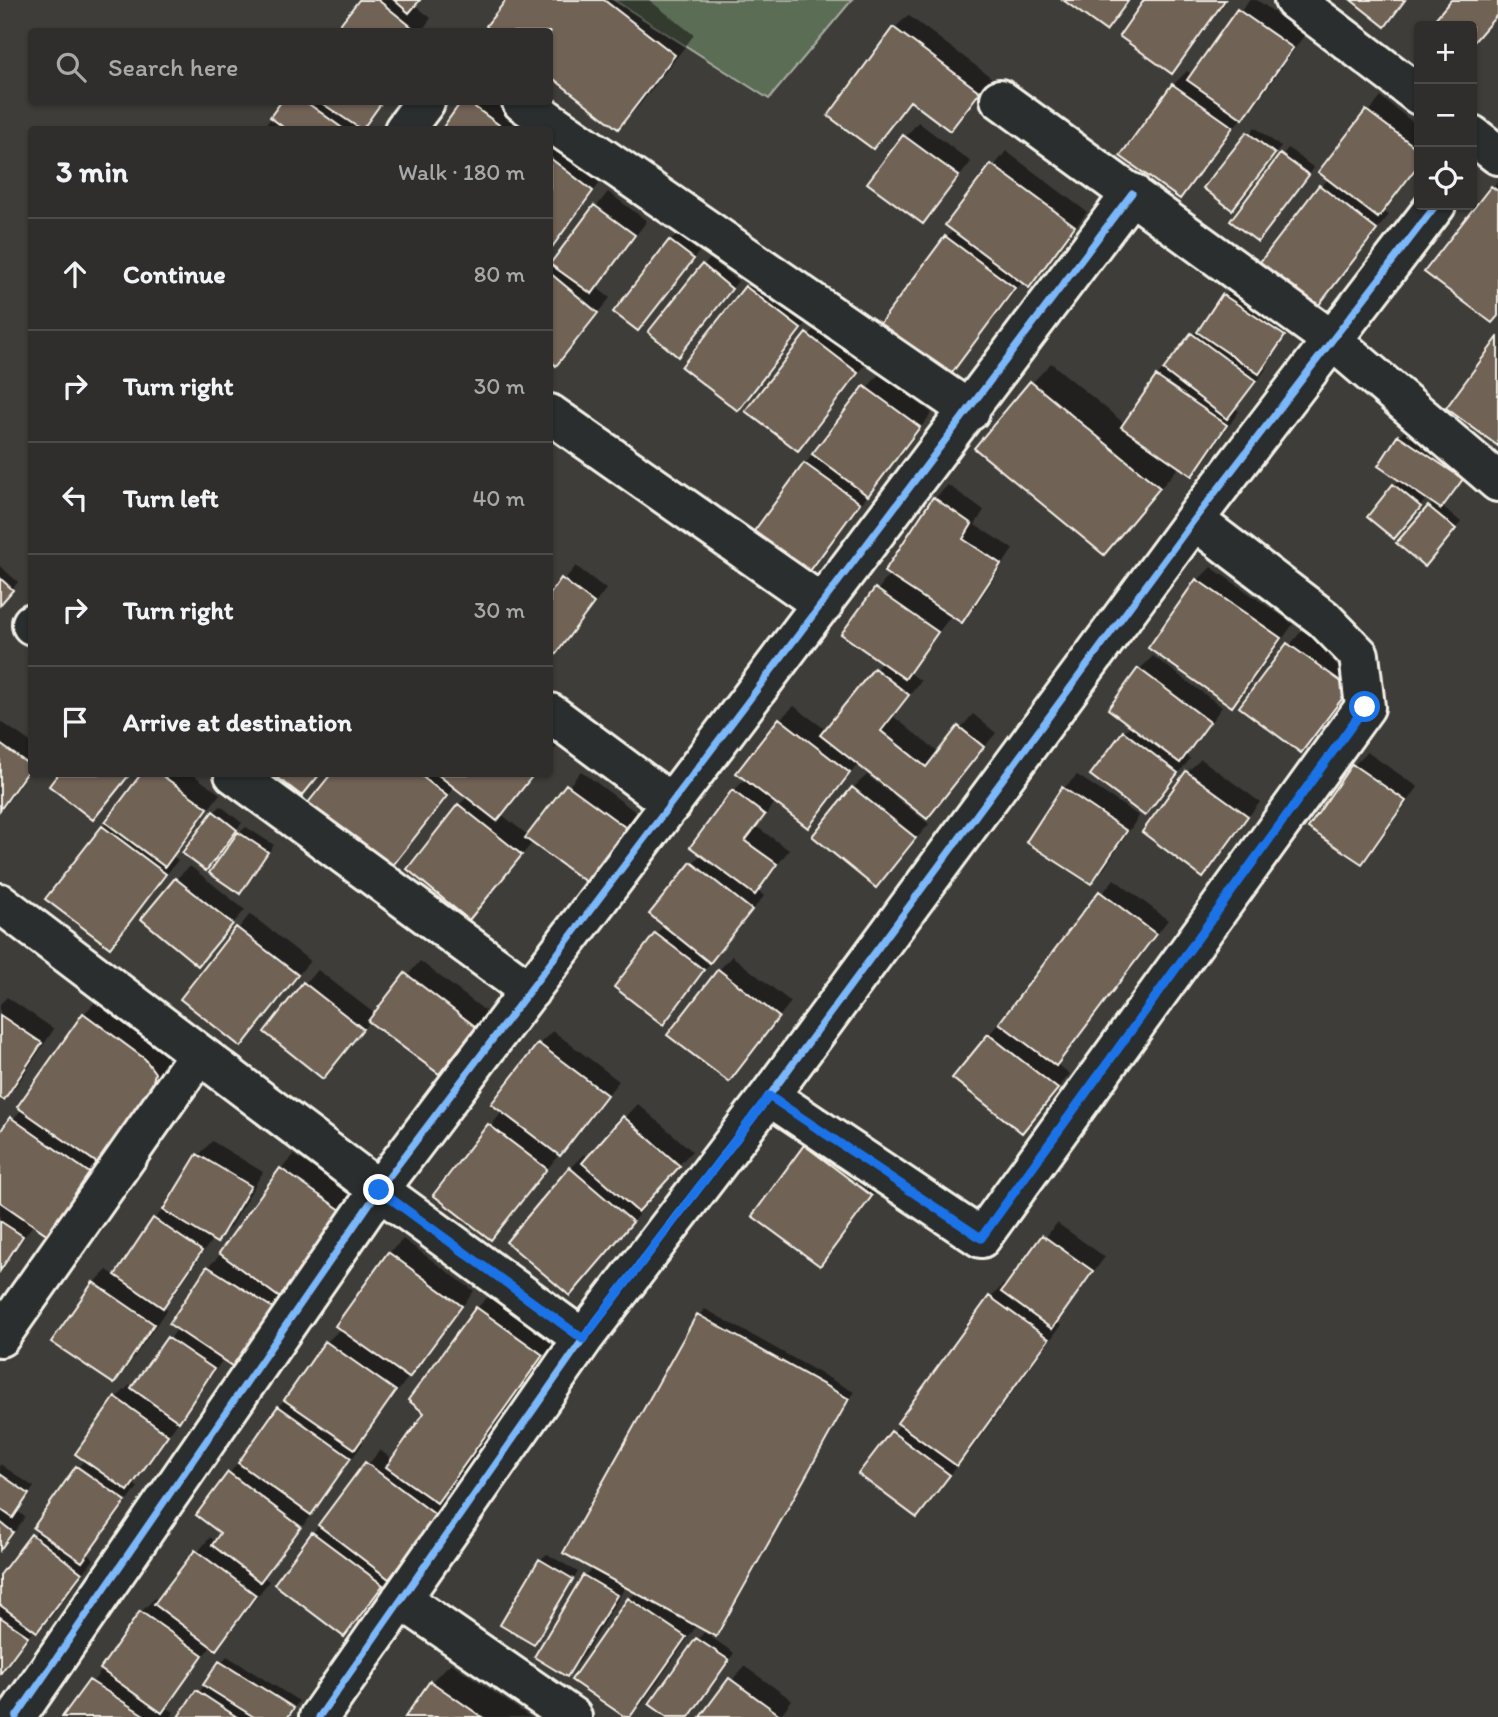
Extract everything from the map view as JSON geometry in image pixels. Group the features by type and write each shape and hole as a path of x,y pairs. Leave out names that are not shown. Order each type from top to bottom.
{"street":[{"path":"1294,0 1414,91"},
{"path":"1000,99 1333,341 1498,482"},
{"path":"407,126 423,105"},
{"path":"526,105 970,411"},
{"path":"16,1717 379,1190 970,411 1132,193"},
{"path":"319,1717 583,1339 769,1096 1194,520 1432,210"},
{"path":"553,416 823,605"},
{"path":"769,1096 981,1238 1365,707 1359,655 1324,619 1194,520"},
{"path":"553,715 672,804"},
{"path":"238,777 530,991"},
{"path":"3,911 583,1339"},
{"path":"0,1337 198,1055"},
{"path":"401,1599 572,1717"}],"green space":[{"path":"614,0 852,0 769,99"}],"building":[{"path":"359,0 378,0 413,28 337,28"},
{"path":"394,0 420,0 409,13"},
{"path":"506,0 604,0 675,55 618,129 553,78 553,28 486,26"},
{"path":"1063,0 1129,0 1106,31"},
{"path":"1144,0 1225,0 1172,74 1119,36"},
{"path":"1351,0 1405,0 1385,27"},
{"path":"1451,0 1498,0 1498,14 1477,38 1477,21 1433,21"},
{"path":"1237,9 1293,48 1243,119 1187,80"},
{"path":"893,27 980,92 950,131 910,101 873,149 828,116"},
{"path":"1172,84 1233,127 1180,199 1120,156"},
{"path":"279,105 310,105 339,126 282,126 270,117"},
{"path":"324,105 380,105 365,126 356,126"},
{"path":"459,105 472,105 501,126 444,126"},
{"path":"1366,110 1414,146 1414,171 1378,218 1318,172"},
{"path":"1247,132 1275,154 1232,210 1203,188"},
{"path":"903,135 959,176 923,224 867,183"},
{"path":"1280,154 1309,175 1258,242 1230,221"},
{"path":"553,160 593,191 553,246"},
{"path":"991,164 1075,226 1029,288 945,225"},
{"path":"1319,185 1377,230 1318,306 1260,262"},
{"path":"1491,186 1498,191 1498,316 1492,323 1424,272 1472,210 1477,210 1477,204"},
{"path":"594,205 635,235 592,294 553,266 553,260"},
{"path":"945,236 1015,288 948,378 878,326"},
{"path":"669,240 694,259 638,331 613,312"},
{"path":"702,264 732,289 678,357 648,332"},
{"path":"553,276 598,313 556,366 553,363"},
{"path":"745,286 801,329 738,411 681,367"},
{"path":"1222,294 1285,336 1259,374 1197,332"},
{"path":"806,333 858,373 798,451 745,411"},
{"path":"1191,333 1256,381 1227,419 1163,370"},
{"path":"1498,337 1498,446 1446,408"},
{"path":"1156,376 1227,425 1192,476 1121,427"},
{"path":"1030,381 1160,488 1104,555 974,448"},
{"path":"864,386 920,427 868,496 812,454"},
{"path":"1398,435 1463,479 1441,509 1378,466"},
{"path":"804,463 860,503 804,579 749,538"},
{"path":"1393,484 1421,507 1394,539 1367,517"},
{"path":"933,497 972,524 963,539 1001,564 962,623 884,572"},
{"path":"1428,506 1456,529 1425,567 1396,543"},
{"path":"0,578 13,590 0,605"},
{"path":"561,578 594,603 553,658 553,590"},
{"path":"1196,579 1281,638 1232,707 1148,648"},
{"path":"875,588 938,632 905,679 841,634"},
{"path":"1287,643 1350,688 1301,753 1239,707"},
{"path":"874,668 909,695 881,731 926,767 958,726 984,747 927,819 820,735"},
{"path":"1138,668 1210,722 1180,763 1108,709"},
{"path":"779,718 850,773 808,828 736,773"},
{"path":"1123,731 1178,773 1145,816 1090,775"},
{"path":"0,744 28,764 28,770 0,810"},
{"path":"1352,764 1406,801 1362,864 1308,828"},
{"path":"1186,771 1248,816 1203,878 1142,832"},
{"path":"56,777 128,777 93,820 49,786"},
{"path":"139,777 164,777 208,808 165,867 105,822"},
{"path":"277,777 318,777 302,796"},
{"path":"329,777 423,777 447,796 390,869 307,804"},
{"path":"441,777 532,777 497,821"},
{"path":"566,784 629,830 589,884 525,838"},
{"path":"852,787 916,838 876,888 812,836"},
{"path":"1062,787 1127,831 1091,884 1026,842"},
{"path":"732,790 765,815 745,841 777,864 755,895 690,847"},
{"path":"458,804 522,855 469,920 407,869"},
{"path":"213,811 237,830 206,871 182,853"},
{"path":"102,826 166,874 110,948 45,899"},
{"path":"238,832 268,852 240,894 209,873"},
{"path":"691,862 752,910 710,963 649,914"},
{"path":"175,878 233,924 198,966 141,919"},
{"path":"1099,891 1156,934 1056,1066 999,1023"},
{"path":"236,927 298,975 241,1047 180,999"},
{"path":"655,933 704,970 663,1025 614,987"},
{"path":"718,969 779,1017 729,1082 667,1035"},
{"path":"405,973 476,1027 439,1074 368,1021"},
{"path":"303,982 363,1029 323,1079 264,1032"},
{"path":"83,1013 145,1059 155,1073 151,1090 100,1165 17,1107"},
{"path":"0,1015 42,1043 4,1100 0,1098"},
{"path":"988,1034 1058,1089 1022,1133 952,1078"},
{"path":"538,1043 607,1095 560,1156 491,1104"},
{"path":"623,1116 680,1166 638,1212 582,1163"},
{"path":"10,1117 91,1174 48,1235 0,1202 0,1132"},
{"path":"488,1124 547,1169 491,1240 433,1195"},
{"path":"804,1145 872,1196 820,1266 752,1216"},
{"path":"197,1154 251,1186 217,1243 163,1210"},
{"path":"569,1167 633,1222 570,1296 506,1242"},
{"path":"280,1168 345,1213 280,1298 219,1253"},
{"path":"153,1218 202,1251 163,1308 115,1275"},
{"path":"0,1221 23,1236 0,1271"},
{"path":"1042,1235 1093,1271 1052,1329 1001,1292"},
{"path":"388,1252 462,1306 409,1378 335,1326"},
{"path":"207,1266 273,1308 235,1368 169,1324"},
{"path":"93,1282 154,1324 114,1384 51,1342"},
{"path":"989,1296 1049,1339 957,1466 897,1423"},
{"path":"476,1307 543,1355 437,1503 386,1467 424,1413 408,1400"},
{"path":"697,1314 849,1399 716,1637 563,1553"},
{"path":"167,1337 214,1369 179,1422 131,1388"},
{"path":"325,1341 396,1391 355,1449 284,1400"},
{"path":"115,1397 168,1435 128,1491 75,1454"},
{"path":"278,1406 351,1458 311,1515 238,1463"},
{"path":"891,1431 950,1475 917,1518 858,1474"},
{"path":"365,1462 437,1516 389,1579 318,1525"},
{"path":"76,1466 126,1501 82,1562 33,1528"},
{"path":"228,1472 301,1527 260,1582 212,1545 220,1533 196,1515"},
{"path":"0,1474 29,1494 13,1518 0,1509"},
{"path":"0,1522 13,1532 0,1550"},
{"path":"312,1532 383,1585 344,1637 274,1584"},
{"path":"31,1534 82,1573 37,1632 0,1605 0,1575"},
{"path":"195,1550 256,1595 216,1650 154,1604"},
{"path":"539,1559 573,1579 534,1645 500,1625"},
{"path":"583,1575 617,1595 567,1677 534,1657"},
{"path":"628,1598 686,1637 630,1717 625,1717 571,1680"},
{"path":"140,1611 203,1655 162,1713 100,1669"},
{"path":"0,1617 28,1636 0,1674"},
{"path":"696,1638 729,1660 689,1717 667,1717 649,1704"},
{"path":"219,1661 294,1708 288,1717 254,1717 203,1685"},
{"path":"729,1678 780,1715 700,1717"},
{"path":"89,1680 147,1717 62,1717"},
{"path":"430,1681 482,1717 405,1717"},
{"path":"196,1690 237,1717 178,1717"}],"cycle path":[{"path":"16,1717 379,1190 1132,193"},
{"path":"319,1717 583,1339 769,1096 1194,520 1432,210"}],"route":[{"path":"379,1190 583,1339 769,1096 981,1238 1365,707"}]}
